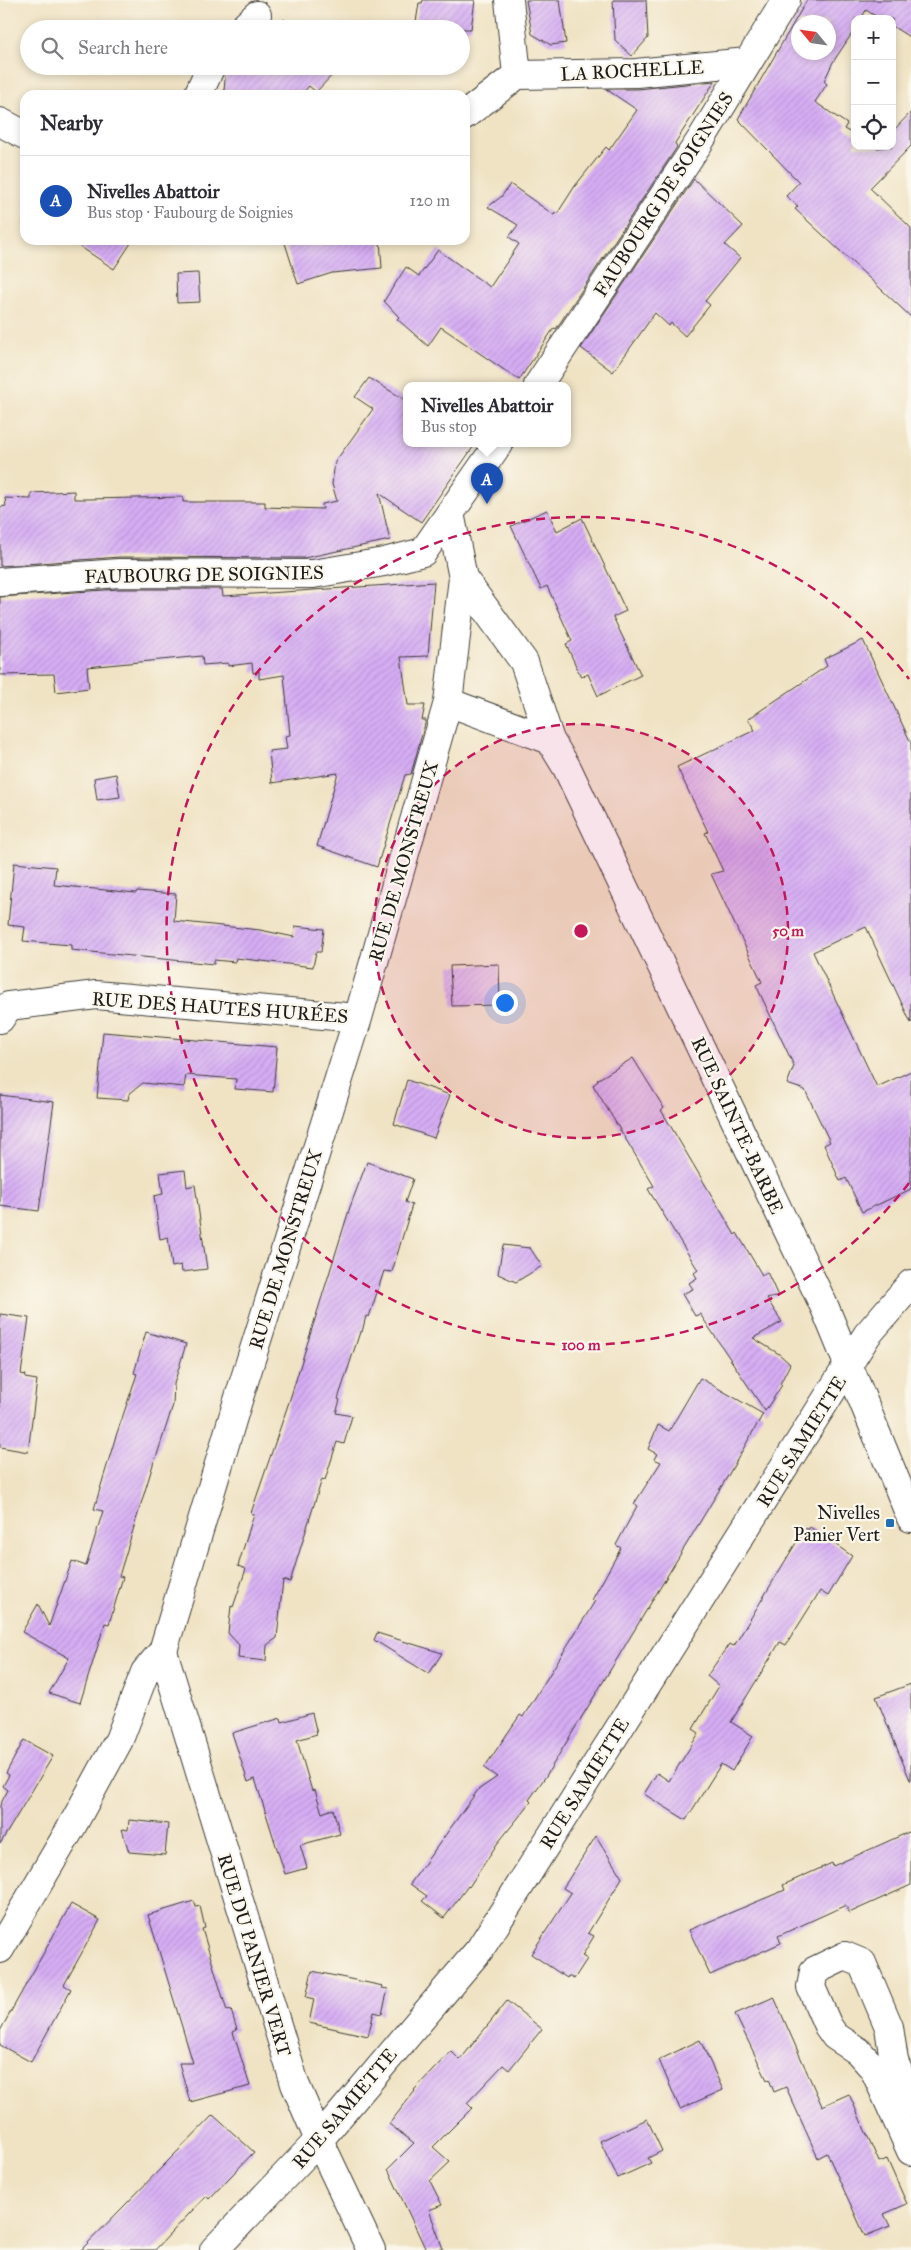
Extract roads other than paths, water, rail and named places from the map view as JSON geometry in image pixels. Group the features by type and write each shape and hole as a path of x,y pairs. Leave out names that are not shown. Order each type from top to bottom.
{"street":[{"path":"470,111 518,75 509,0"},
{"name":"FAUBOURG DE SOIGNIES","path":"540,382 700,141 786,0"},
{"name":"LA ROCHELLE","path":"518,75 636,73 747,62"},
{"path":"200,90 207,75"},
{"path":"0,122 20,132"},
{"name":"FAUBOURG DE SOIGNIES","path":"0,582 119,573 313,574 384,562 423,552 496,447"},
{"name":"RUE DE MONSTREUX","path":"0,1949 71,1828 119,1740 145,1672 163,1651 236,1407 358,1018 448,702 463,578 450,514"},
{"name":"RUE SAINTE-BARBE","path":"463,578 524,662 550,740 567,768 666,972 816,1290 849,1364 911,1518"},
{"path":"448,702 550,740"},
{"name":"RUE DES HAUTES HURÉES","path":"0,1020 9,1006 96,994 358,1018"},
{"name":"RUE SAMIETTE","path":"214,2250 319,2140 480,1949 867,1335 911,1284"},
{"name":"RUE DU PANIER VERT","path":"163,1651 295,2084 371,2250"},
{"path":"911,2102 894,2061 888,2026 862,1963 846,1956 814,1971 811,1987 828,2026 835,2036 858,2051 874,2070 911,2151"}],"place":[{"name":"Nivelles Abattoir","path":"487,504"},
{"name":"Nivelles Panier Vert","path":"890,1523"}]}
